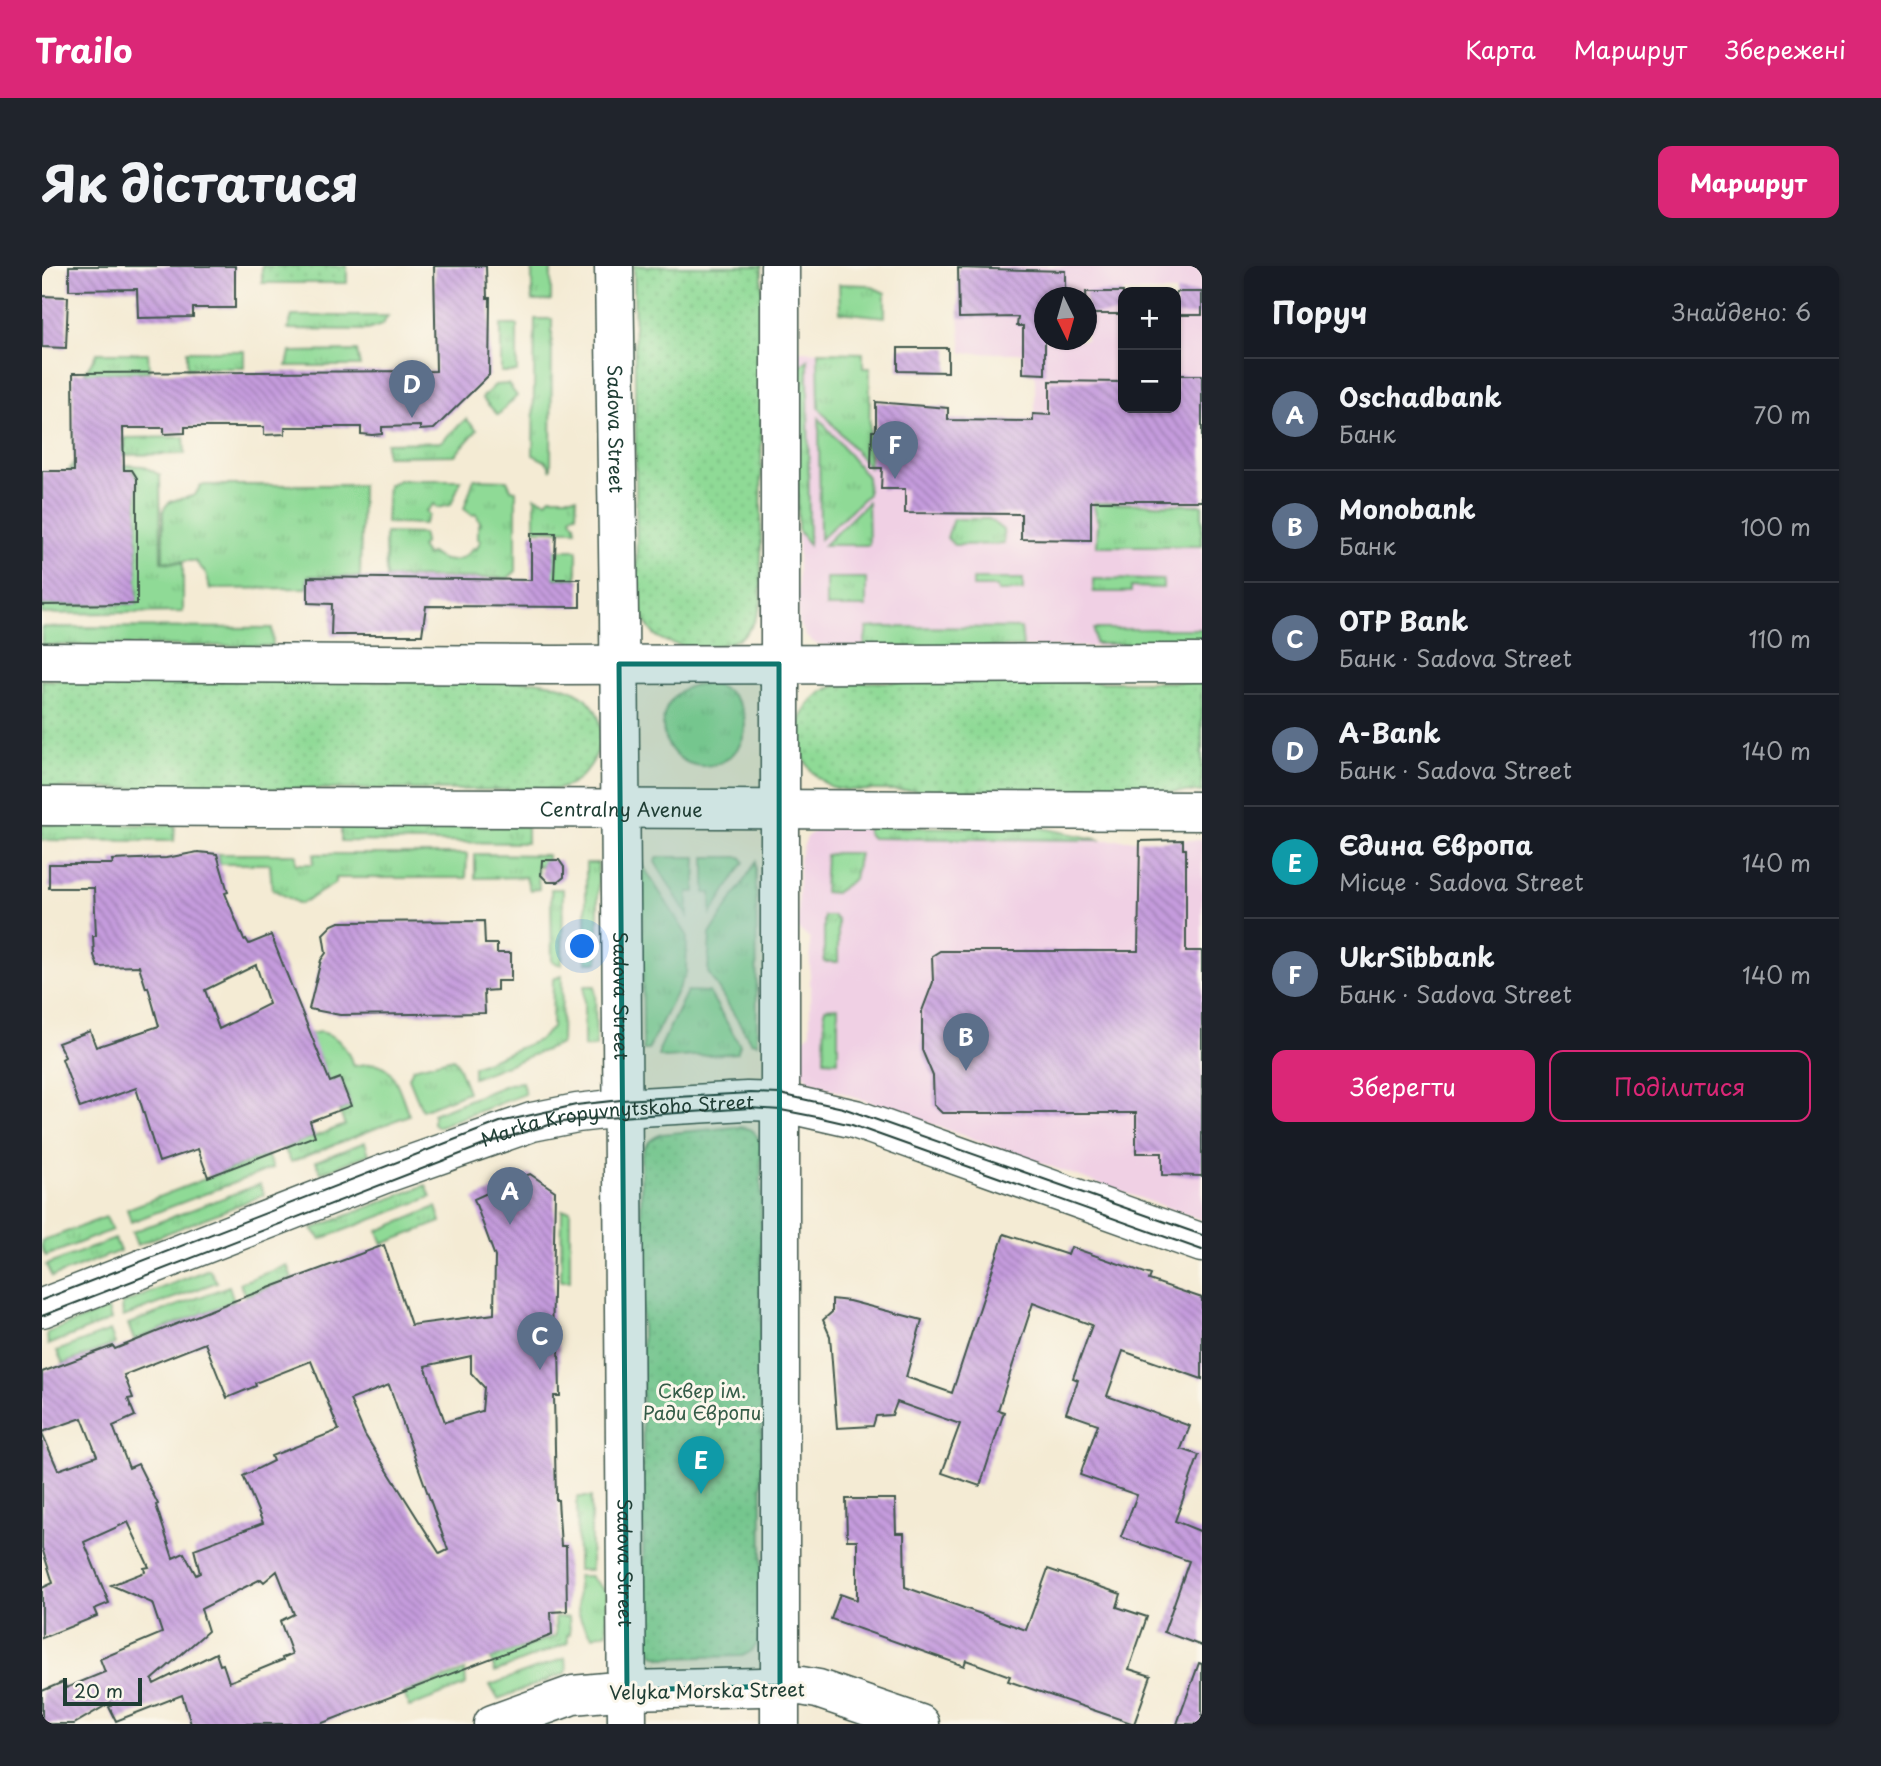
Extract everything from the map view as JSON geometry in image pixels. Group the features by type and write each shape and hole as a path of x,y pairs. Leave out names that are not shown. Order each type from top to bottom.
{"main road":[{"name":"Sadova Street","path":"614,266 627,1707"},
{"path":"780,266 780,1724"},
{"path":"42,662 1202,663"},
{"name":"Centralny Avenue","path":"42,806 1202,811"},
{"name":"Marka Kropyvnytskoho Street","path":"42,1308 384,1174 502,1131 555,1116 621,1108 747,1101 780,1102 855,1119 1202,1243"},
{"name":"Velyka Morska Street","path":"493,1724 573,1695 627,1707 780,1686 801,1686 818,1689 920,1724"}],"highlighted area":[{"path":"619,664 779,664 780,1686 627,1690"}],"shaded area":[{"path":"962,266 1202,266 1202,647 835,647 816,644 806,637 798,620 797,351 863,353 863,368 870,368 870,430 932,431 932,419 1033,420 1035,353 962,353 957,290 959,268"},
{"path":"822,827 1042,828 1101,840 1202,840 1202,1220 809,1081 800,1069 798,1044 810,1033 810,939 798,929 799,859 807,836"}],"green space":[{"path":"262,266 347,266 347,283 262,283"},
{"path":"532,266 551,266 551,301 532,301"},
{"path":"634,266 762,266 761,604 749,630 727,644 700,647 662,640 649,628 637,605"},
{"path":"839,284 868,285 885,293 885,317 840,312"},
{"path":"292,316 388,316 382,325 367,330 288,329"},
{"path":"535,319 552,319 551,470 547,462 533,455"},
{"path":"501,325 517,325 517,372 501,372"},
{"path":"187,351 244,351 244,368 187,368"},
{"path":"357,351 360,366 287,366 290,352"},
{"path":"818,352 863,353 863,368 870,368 869,467 819,408"},
{"path":"97,353 148,353 149,371 84,374"},
{"path":"808,360 809,545 798,530 797,368"},
{"path":"508,384 517,396 498,415 482,398 495,385"},
{"path":"819,418 867,477 868,494 820,539"},
{"path":"466,419 477,430 455,455 386,456 386,443 441,442"},
{"path":"184,437 185,454 114,455 115,448 125,447 125,438"},
{"path":"73,463 143,466 160,475 161,562 183,563 183,612 42,614 42,605 137,604 137,478 132,470 103,470 69,484 69,471"},
{"path":"474,479 507,480 511,489 516,490 516,571 508,578 386,577 385,533 423,534 424,544 421,547 427,556 431,553 448,561 463,557 473,548 476,550 481,540 478,539 478,525 481,524 476,514 472,515 464,509"},
{"path":"399,480 461,480 451,505 437,508 434,504 426,511 429,515 424,524 386,523 388,485"},
{"path":"201,485 362,485 360,577 308,576 307,588 210,589 206,573 195,561 163,561 163,511 173,501 195,495"},
{"path":"535,497 546,501 550,497 577,497 576,514 571,518 576,530 535,530"},
{"path":"868,502 869,545 824,545"},
{"path":"1093,503 1202,505 1202,546 1097,546 1098,522"},
{"path":"953,519 989,519 1003,530 1004,544 954,545 947,538"},
{"path":"535,550 577,550 577,578 542,578"},
{"path":"826,578 866,578 866,607 826,607"},
{"path":"973,579 1023,579 1023,591 973,587"},
{"path":"1093,579 1163,580 1163,588 1131,587 1131,592 1093,592"},
{"path":"42,627 272,628 273,646 42,645"},
{"path":"867,628 1021,628 1023,647 864,647"},
{"path":"1094,629 1202,629 1202,644 1095,644"},
{"path":"42,680 535,681 568,688 585,698 594,708 601,734 594,760 586,771 576,781 555,789 42,788"},
{"path":"872,682 1202,682 1202,792 843,790 833,787 816,776 802,752 799,738 805,711 812,700 829,688"},
{"path":"704,684 720,687 733,696 742,709 745,725 742,741 733,754 720,763 704,766 688,763 675,754 666,741 663,725 666,709 675,696 688,687"},
{"path":"42,824 175,825 174,841 42,840"},
{"path":"341,825 527,826 527,843 341,841"},
{"path":"868,827 1042,828 1101,840 872,838 867,833"},
{"path":"859,853 854,879 835,893 824,892 826,855"},
{"path":"217,854 296,854 296,864 313,864 314,854 467,854 466,878 336,878 336,883 300,904 272,889 270,864 220,864"},
{"path":"475,854 547,855 547,860 541,866 537,865 539,889 530,890 526,877 475,878"},
{"path":"658,857 696,857 695,892 688,892 688,916 655,862"},
{"path":"705,857 741,857 744,862 711,914 711,893 705,893"},
{"path":"756,862 757,1043 751,1042 708,972 710,934"},
{"path":"586,863 598,863 598,962 586,962"},
{"path":"642,864 687,935 686,973 648,1050 643,1050"},
{"path":"551,889 563,889 562,965 552,962"},
{"path":"824,916 833,916 838,921 838,962 824,962"},
{"path":"562,976 561,1044 473,1078 473,1067 539,1040 552,1028 553,979"},
{"path":"584,986 595,986 596,1047 584,1047"},
{"path":"687,991 709,992 740,1045 737,1053 665,1058 659,1056 659,1050"},
{"path":"838,1007 838,1061 824,1060 825,1008"},
{"path":"320,1032 333,1036 341,1044 354,1066 374,1063 389,1071 398,1085 409,1115 291,1162 284,1148 345,1125 339,1111 351,1106 341,1079 330,1082 309,1034"},
{"path":"453,1058 468,1092 422,1110 409,1078 413,1068"},
{"path":"522,1082 525,1094 437,1127 433,1123 433,1114 509,1084"},
{"name":"Сквер ім. Ради Європи","path":"736,1127 752,1131 761,1145 762,1631 755,1646 742,1656 662,1658 649,1651 644,1637 641,1158 648,1143 661,1134"},
{"path":"365,1142 369,1154 321,1173 316,1161"},
{"path":"267,1155 273,1168 131,1222 127,1209"},
{"path":"260,1184 264,1195 137,1245 132,1232"},
{"path":"426,1185 431,1197 321,1239 312,1229"},
{"path":"436,1207 441,1222 383,1244 378,1231"},
{"path":"562,1210 570,1210 570,1281 561,1281"},
{"path":"106,1217 112,1230 46,1256 42,1241"},
{"path":"115,1239 120,1251 52,1277 46,1265"},
{"path":"287,1265 292,1278 245,1296 240,1283"},
{"path":"209,1269 217,1282 123,1317 122,1304"},
{"path":"229,1286 234,1301 134,1340 128,1324"},
{"path":"108,1309 111,1320 48,1345 47,1333"},
{"path":"110,1331 115,1344 63,1364 57,1351"},
{"path":"577,1497 591,1497 591,1570 578,1570"},
{"path":"578,1576 591,1576 607,1592 607,1632 593,1636 582,1623 577,1601"},
{"path":"555,1617 569,1617 568,1643 495,1672 491,1659 556,1636"},
{"path":"565,1658 566,1673 498,1699 490,1685"},
{"path":"465,1671 466,1685 409,1707 404,1693"}],"building":[{"path":"69,266 235,266 235,308 193,308 193,317 138,318 137,289 69,290"},
{"path":"434,266 486,266 487,298 490,298 489,375 434,429 420,430 420,426 382,427 382,434 372,435 361,434 361,427 285,427 285,434 264,435 264,427 185,427 185,433 164,434 164,428 123,428 124,470 132,470 137,478 137,604 42,605 42,471 74,471 73,373 436,371"},
{"path":"958,268 1065,271 1065,287 1034,287 1034,350 1045,350 1045,374 1023,373 1023,326 1017,326 1018,317 959,318"},
{"path":"1097,292 1118,292 1118,314 1097,314"},
{"path":"1181,292 1202,292 1202,315 1181,315"},
{"path":"42,296 68,297 66,348 42,347"},
{"path":"898,348 948,348 948,372 898,371"},
{"path":"1181,375 1202,375 1202,501 1091,501 1091,540 1021,539 1021,514 905,513 905,489 881,489 882,468 871,468 872,431 876,431 876,402 948,408 948,420 1033,421 1033,414 1050,415 1050,381 1118,382 1118,413 1181,413"},
{"path":"531,533 556,533 554,579 580,579 580,607 426,606 422,635 331,635 332,604 308,603 308,577 531,580"},
{"path":"1183,840 1183,849 1186,849 1186,951 1202,951 1202,1176 1162,1175 1162,1153 1136,1153 1136,1113 942,1113 934,1105 933,1076 922,1050 922,1011 933,982 932,956 940,951 1138,951 1140,841"},
{"path":"198,852 217,854 228,892 225,893 244,940 249,944 271,935 330,1082 340,1078 351,1106 310,1121 315,1136 208,1177 198,1149 159,1162 136,1088 80,1108 62,1059 65,1057 58,1043 90,1031 96,1047 159,1026 139,966 98,967 93,936 96,936 94,888 49,888 49,864 113,864 112,860 166,858","holes":["256,965 269,1004 219,1029 205,990"]},
{"path":"542,860 559,860 564,867 564,877 558,882 548,882 541,875"},
{"path":"484,921 485,944 497,944 497,953 511,953 511,981 497,981 497,990 484,991 485,1013 340,1015 309,1009 321,960 326,953 323,934 332,925 339,922"},
{"path":"530,1174 555,1191 552,1344 559,1344 560,1396 554,1396 556,1500 561,1546 566,1546 567,1611 551,1612 552,1635 320,1724 191,1724 182,1695 116,1721 109,1707 110,1703 74,1724 42,1724 42,1691 63,1682 66,1688 105,1672 100,1659 162,1633 152,1603 111,1585 145,1572 144,1568 149,1567 128,1522 84,1542 109,1603 94,1609 97,1616 42,1638 42,1588 53,1583 42,1548 42,1433 58,1470 97,1456 82,1418 42,1432 42,1372 113,1346 115,1349 384,1245 411,1325 494,1314 495,1257 474,1199","holes":["205,1343 227,1398 256,1386 255,1383 311,1361 339,1430 271,1456 273,1461 243,1476 263,1523 194,1549 200,1573 196,1575 184,1553 173,1558 156,1505 158,1504 138,1464 129,1468 113,1426 135,1416 128,1399 133,1398 124,1375","471,1356 471,1373 484,1387 482,1411 445,1422 425,1366","389,1385 448,1550 440,1554 365,1435 350,1400","277,1571 294,1614 280,1621 292,1654 229,1682 216,1653 154,1684 152,1680 208,1631 201,1609 261,1579 264,1582"]},
{"path":"1004,1234 1068,1255 1071,1247 1151,1275 1149,1280 1202,1298 1202,1379 1123,1351 1107,1396 1190,1426 1181,1449 1199,1455 1175,1521 1202,1532 1202,1646 1164,1632 1189,1561 1121,1537 1137,1495 1080,1475 1098,1424 1066,1413 1078,1380 1073,1378 1092,1325 1033,1303 998,1410 1004,1412 980,1486 942,1473 960,1424 897,1402 892,1415 876,1416 873,1426 837,1428 830,1336 823,1320 832,1312 832,1299 922,1320 906,1377 952,1393"},
{"path":"846,1499 895,1499 896,1533 904,1533 905,1587 1026,1630 1048,1569 1121,1594 1117,1607 1147,1617 1129,1669 1151,1676 1134,1724 1008,1681 1010,1676 966,1660 964,1666 831,1619 840,1594 857,1600 857,1540 847,1540"},
{"path":"1199,1663 1202,1664 1202,1724 1177,1724"}],"tram line":[{"path":"42,1300 500,1122 576,1105 621,1100 780,1094 843,1108 1202,1235"},
{"path":"42,1316 494,1141 556,1123 577,1120 750,1108 781,1110 852,1125 1202,1250"}],"place":[{"name":"A-Bank","path":"412,418"},
{"name":"UkrSibbank","path":"895,479"},
{"name":"Monobank","path":"966,1071"},
{"name":"Oschadbank","path":"510,1225"},
{"name":"OTP Bank","path":"540,1370"},
{"name":"Єдина Європа","path":"701,1494"}]}
